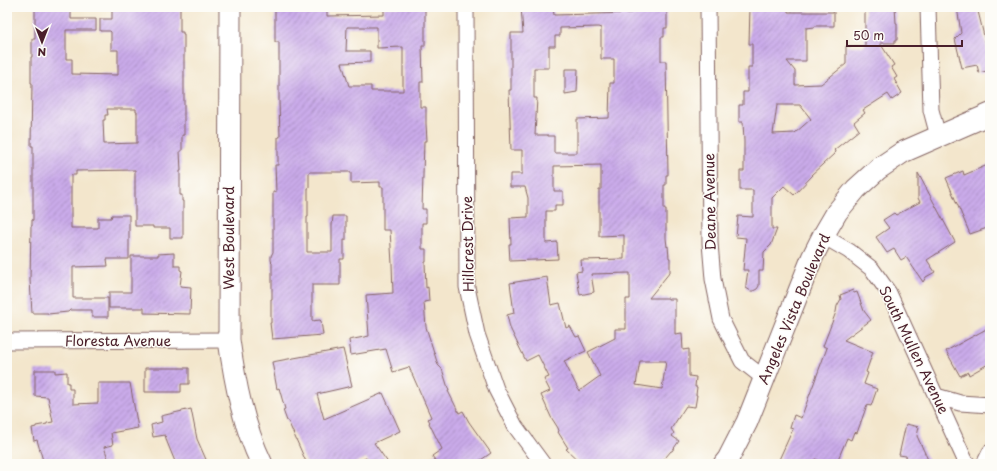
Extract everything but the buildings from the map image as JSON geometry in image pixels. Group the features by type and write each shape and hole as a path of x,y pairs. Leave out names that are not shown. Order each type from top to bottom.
{"street":[{"name":"West Boulevard","path":"230,7 229,340 235,381 247,426 262,464"},
{"name":"Hillcrest Drive","path":"466,7 467,287 477,334 496,389 515,426 543,464"},
{"name":"Deane Avenue","path":"708,7 710,243 713,279 721,319 742,361 765,379"},
{"path":"928,7 931,110 938,136"},
{"name":"Angeles Vista Boulevard","path":"724,464 747,422 812,258 837,212 856,189 878,169 903,152 990,114"},
{"name":"South Mullen Avenue","path":"823,236 849,251 872,269 889,293 968,464"},
{"name":"Floresta Avenue","path":"7,341 229,340"},
{"path":"936,396 960,403 990,405"},
{"path":"984,464 990,452"}]}
